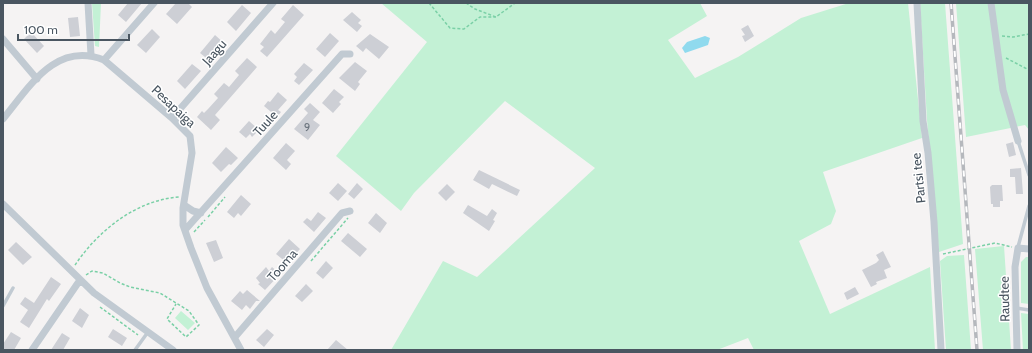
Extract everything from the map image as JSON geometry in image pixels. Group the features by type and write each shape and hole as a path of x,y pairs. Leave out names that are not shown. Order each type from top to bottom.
{"street":[{"path":"88,3 91,55"},
{"path":"104,60 154,3"},
{"name":"Jaagu","path":"172,118 273,3"},
{"name":"Partsi tee","path":"917,3 923,121 932,194 941,350"},
{"path":"991,3 1003,90 1018,141"},
{"path":"3,39 37,79"},
{"name":"Tuule","path":"186,230 342,54 350,54"},
{"name":"Pesapaiga","path":"3,119 37,79 55,62 71,55 91,55 104,60 172,118 190,136 192,153 184,205 183,225 208,288 241,350"},
{"path":"3,204 94,293 173,350"},
{"path":"184,205 193,211 201,213"},
{"name":"Tooma","path":"235,337 342,213 350,211"},
{"path":"1018,248 1029,249"},
{"name":"Raudtee","path":"1017,350 1015,267 1018,248"},
{"path":"32,350 80,280"}],"lane":[{"path":"1018,141 1029,175"},
{"path":"1018,248 1029,206"},
{"path":"3,306 13,288"},
{"path":"1016,308 1029,310"},
{"path":"135,350 148,332"}],"path":[{"path":"429,3 450,28 464,29 480,17 496,17 515,3"},
{"path":"466,3 475,9 496,17"},
{"path":"995,35 1013,37 1029,34"},
{"path":"998,61 1005,58 1029,70"},
{"path":"71,272 103,232 124,216 159,201 186,196"},
{"path":"935,260 946,252 995,243 1018,248"},
{"path":"80,280 92,271 103,273 120,283 160,293 176,304 182,305 189,311 199,325 186,336 167,319 176,304"}],"green space":[{"path":"92,3 101,3 99,47 95,46"},
{"path":"381,3 700,3 707,16 668,40 695,78 738,57 801,18 849,3 908,3 922,138 823,172 836,211 831,224 799,241 830,314 930,267 935,350 754,350 748,338 717,350 391,350 443,261 477,277 595,168 505,101 414,193 401,211 336,156 427,42"},
{"path":"920,3 945,3 963,244 939,252 927,120"},
{"path":"956,3 1029,3 1029,130 1025,125 966,137"},
{"path":"1004,246 1011,350 983,350 975,249"},
{"path":"964,255 971,350 946,350 940,261 947,256"},
{"path":"1026,257 1029,257 1029,304 1021,303 1021,262"},
{"path":"181,311 195,323 188,330 175,318"},
{"path":"1021,313 1029,314 1029,350 1023,350"}],"water":[{"path":"705,36 710,38 708,45 685,53 682,48 687,42"}],"building":[{"path":"128,3 142,3 126,22 118,15"},
{"path":"176,3 188,3 192,7 177,24 166,14"},
{"path":"242,5 251,13 236,31 227,22"},
{"path":"293,5 304,15 267,57 260,51 264,47 260,44 271,30 275,34 285,22 281,19"},
{"path":"352,12 361,20 358,23 362,26 357,32 343,20"},
{"path":"78,17 80,36 70,37 68,18"},
{"path":"748,25 754,36 745,42 742,36 745,35 741,29"},
{"path":"152,29 160,37 146,53 137,45"},
{"path":"31,32 44,46 37,53 24,39"},
{"path":"330,33 339,41 325,57 316,49"},
{"path":"370,34 389,47 379,59 366,48 363,52 356,46"},
{"path":"215,35 225,44 210,61 200,53"},
{"path":"247,58 257,67 215,115 220,120 211,130 197,117 202,111 204,113 218,98 214,94 224,83 229,87 239,75 235,71"},
{"path":"355,62 367,71 358,82 360,84 355,91 339,78"},
{"path":"304,63 313,70 299,85 294,81 297,77 294,74"},
{"path":"192,64 201,71 185,89 177,81"},
{"path":"334,89 344,97 339,102 341,104 333,113 322,103"},
{"path":"278,92 287,100 278,110 281,112 277,117 264,106 268,101 270,102"},
{"path":"310,103 320,112 313,120 320,125 308,140 294,129 308,113 304,109"},
{"path":"249,121 259,130 252,137 250,134 246,138 239,132"},
{"path":"1013,142 1016,155 1009,157 1006,144"},
{"path":"286,143 295,151 287,160 291,164 286,170 273,158"},
{"path":"226,147 238,158 221,172 212,163"},
{"path":"1021,168 1023,194 1016,194 1015,177 1010,177 1010,169"},
{"path":"479,170 520,190 517,196 492,184 489,189 473,180"},
{"path":"338,183 347,191 338,201 329,193"},
{"path":"357,183 363,189 354,199 348,194"},
{"path":"447,184 455,192 446,201 438,193"},
{"path":"992,185 1002,185 1003,201 1000,201 1000,207 993,207 993,204 991,204 990,187"},
{"path":"241,195 251,204 241,216 238,213 234,218 227,212"},
{"path":"468,205 487,216 492,209 497,213 493,220 495,221 489,231 463,213"},
{"path":"318,212 326,218 314,232 303,222 307,218 311,221"},
{"path":"376,213 387,223 380,233 368,223"},
{"path":"348,233 367,249 360,257 341,241"},
{"path":"289,239 300,249 287,263 276,254"},
{"path":"216,240 223,258 214,262 206,243"},
{"path":"16,242 32,257 23,265 8,250"},
{"path":"883,251 891,267 884,270 887,278 876,282 877,284 871,287 862,270 876,263 879,260 876,255"},
{"path":"326,261 333,268 323,279 316,273"},
{"path":"266,267 269,271 272,267 280,274 265,290 258,284 260,283 256,278"},
{"path":"51,277 61,284 49,301 47,299 29,328 20,322 28,310 20,304 25,297 34,303"},
{"path":"306,284 313,291 302,302 295,296"},
{"path":"855,287 859,294 847,300 844,293"},
{"path":"247,290 260,301 256,301 250,309 246,305 242,310 231,301 240,291 243,294"},
{"path":"80,308 89,315 82,328 72,321"},
{"path":"113,329 127,338 122,346 108,337"},
{"path":"267,329 274,335 264,347 256,340"},
{"path":"11,332 21,338 14,350 3,350 3,344"},
{"path":"62,333 70,338 63,350 51,350"},
{"path":"336,340 348,350 327,350"}],"railway":[{"path":"951,3 977,350"}]}
